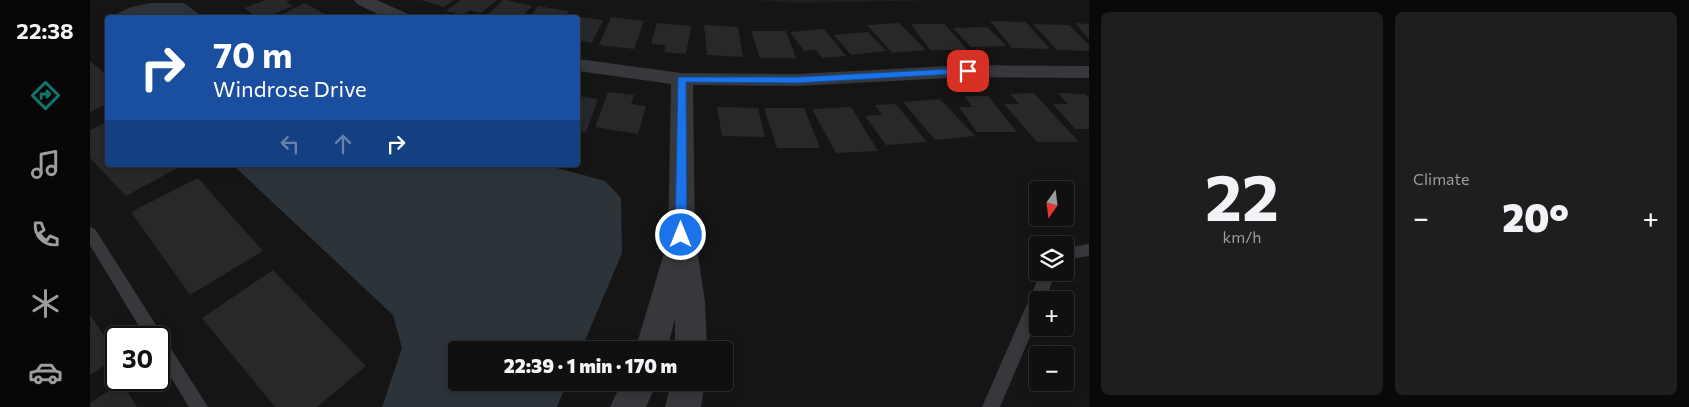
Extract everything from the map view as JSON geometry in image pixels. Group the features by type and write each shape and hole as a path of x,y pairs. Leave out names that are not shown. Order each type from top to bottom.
{"street":[{"path":"363,0 396,15"},
{"path":"580,65 682,79 797,80 968,71 1089,72"},
{"path":"682,79 681,235 690,302 692,341"},
{"path":"653,341 681,235"},
{"path":"628,407 636,391"},
{"path":"683,407 686,391"}],"lane":[{"path":"90,233 148,326"},
{"path":"1074,252 1089,250"},
{"path":"991,407 1045,281"},
{"path":"170,361 199,407"}],"shaded area":[{"path":"755,0 946,0 793,3"},
{"path":"151,3 184,3 200,15 114,15 131,7"},
{"path":"235,167 553,167 605,181 621,198 622,253 585,341 448,341 448,391 564,391 557,407 382,407 402,348 393,315"}],"building":[{"path":"265,0 290,0 286,2 293,6 271,15 254,15 244,8"},
{"path":"421,0 454,0 444,7"},
{"path":"461,0 497,0 481,13 470,10 462,15 446,11"},
{"path":"503,0 532,6 524,15 487,15"},
{"path":"305,3 325,14 323,15 280,15"},
{"path":"538,6 569,11 566,15 531,15"},
{"path":"580,17 603,20 592,43 580,40"},
{"path":"611,17 644,21 634,49 599,45"},
{"path":"990,21 1026,22 1050,49 1012,48"},
{"path":"657,23 691,26 686,54 664,52 666,45 651,44"},
{"path":"899,23 926,50 892,53 867,25"},
{"path":"1075,23 1089,24 1089,39"},
{"path":"911,24 945,24 967,50 930,50"},
{"path":"1033,24 1069,25 1089,45 1089,51 1057,50"},
{"path":"704,25 738,27 743,57 707,55"},
{"path":"987,27 1007,46 971,47 953,28"},
{"path":"824,29 846,56 822,58 816,50 804,51 790,32"},
{"path":"751,31 786,31 796,58 760,58"},
{"path":"868,32 886,51 851,55 834,35"},
{"path":"90,61 105,74 105,105 90,112"},
{"path":"608,92 634,95 631,104 646,106 638,134 595,127"},
{"path":"1034,93 1079,142 1037,142 1004,104 1019,104 1010,94"},
{"path":"1058,93 1085,94 1089,98 1089,129 1075,129 1053,104 1068,104"},
{"path":"580,96 598,99 586,132 580,131"},
{"path":"964,96 988,96 1017,132 977,132 959,107 972,107"},
{"path":"940,99 975,136 935,140 903,102"},
{"path":"896,104 927,142 886,145 865,116 882,115 875,105"},
{"path":"717,107 758,108 765,137 722,136"},
{"path":"851,107 878,151 836,153 812,109"},
{"path":"764,108 804,108 820,148 777,148"},
{"path":"105,123 105,167 179,167 126,196 90,158 90,130"},
{"path":"198,178 263,251 190,295 131,212"},
{"path":"273,270 366,366 317,407 275,407 202,318"},
{"path":"90,315 105,337 105,365 90,375"},
{"path":"108,391 127,391 137,407 90,407 90,403"}],"route":[{"path":"681,235 682,79 797,80 968,71"}]}
